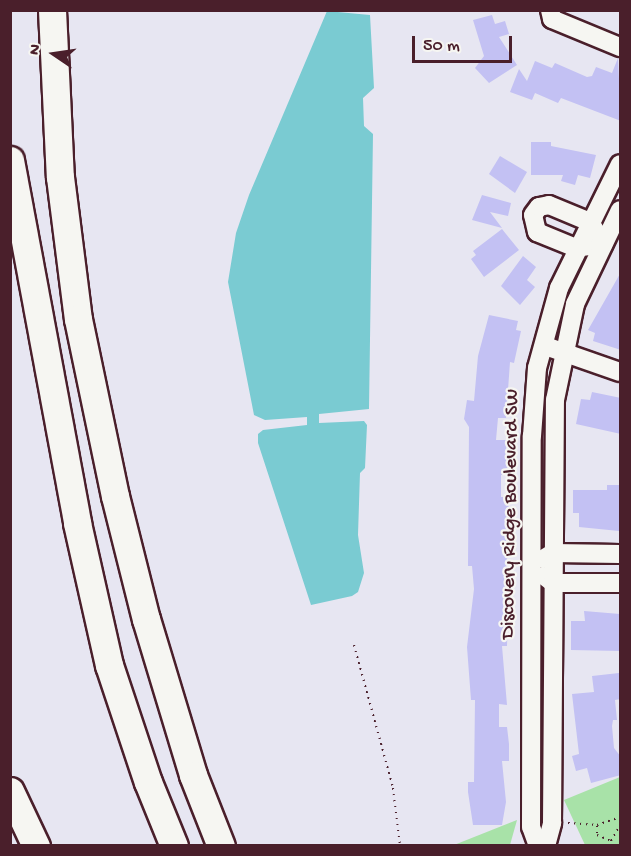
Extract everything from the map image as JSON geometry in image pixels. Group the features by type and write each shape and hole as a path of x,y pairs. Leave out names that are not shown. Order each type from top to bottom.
{"highway":[{"path":"52,10 60,177 78,320 115,495 146,619 193,775 221,846"},
{"path":"10,160 77,523 109,665 148,782 174,846"},
{"path":"10,791 36,846"},
{"path":"10,832 17,846"}],"street":[{"path":"550,10 552,19 621,47"},
{"name":"Discovery Ridge Boulevard SW","path":"538,846 531,827 533,410 542,345 559,288 576,248 621,164"},
{"path":"549,205 590,222 603,244 576,248 537,232 533,215 539,207 549,205"},
{"name":"Discovery Ridge Boulevard SW","path":"546,846 552,823 555,399 562,352 575,304 621,210"},
{"path":"542,345 621,372"},
{"path":"621,554 553,553 531,565 553,583 621,583"}],"path":[{"path":"354,645 393,788 400,846"},
{"path":"552,823 597,825 621,817"},
{"path":"597,825 597,835 611,842"},
{"path":"608,846 621,825"}],"green space":[{"path":"620,777 620,845 585,845 564,800"},
{"path":"517,820 510,845 454,845"}],"water":[{"path":"327,11 370,15 374,88 363,98 364,126 373,134 369,409 319,414 319,423 364,421 367,425 365,468 360,473 358,535 364,573 358,592 352,596 311,605 258,443 258,434 263,430 307,425 307,417 265,420 254,415 228,282 236,233 249,195"}],"building":[{"path":"492,15 495,24 505,21 509,34 499,37 517,65 489,83 475,68 484,56 473,20"},
{"path":"618,58 621,121 561,98 558,103 535,93 532,100 510,92 519,69 527,81 535,61 552,68 555,63 587,77 592,76 596,67 612,73"},
{"path":"531,142 551,142 551,146 596,155 590,178 578,175 575,185 561,181 563,175 531,175"},
{"path":"500,156 527,172 515,193 489,174"},
{"path":"482,195 511,203 508,216 490,212 502,228 472,220"},
{"path":"502,229 519,250 484,277 471,259 476,255 473,251"},
{"path":"523,256 536,267 527,280 535,287 520,305 501,286"},
{"path":"621,272 621,350 593,341 595,333 588,330"},
{"path":"489,315 518,321 516,330 521,331 514,363 510,362 506,418 498,418 496,440 506,440 508,475 501,475 501,497 508,497 510,523 503,612 508,613 507,646 502,646 507,705 499,704 499,727 507,727 509,761 502,761 506,802 502,825 473,825 468,782 474,782 475,700 471,700 467,647 474,589 472,566 468,566 469,427 464,419 467,400 474,401 478,356"},
{"path":"592,392 621,398 621,434 576,424 581,399 590,400"},
{"path":"607,485 621,485 619,531 579,527 579,513 573,513 573,490 607,490"},
{"path":"584,611 620,614 621,651 571,650 571,621 585,621"},
{"path":"619,673 621,699 615,700 617,720 613,720 612,726 614,748 621,757 621,775 591,783 587,768 576,771 572,756 579,754 572,694 594,692 592,676"}]}
